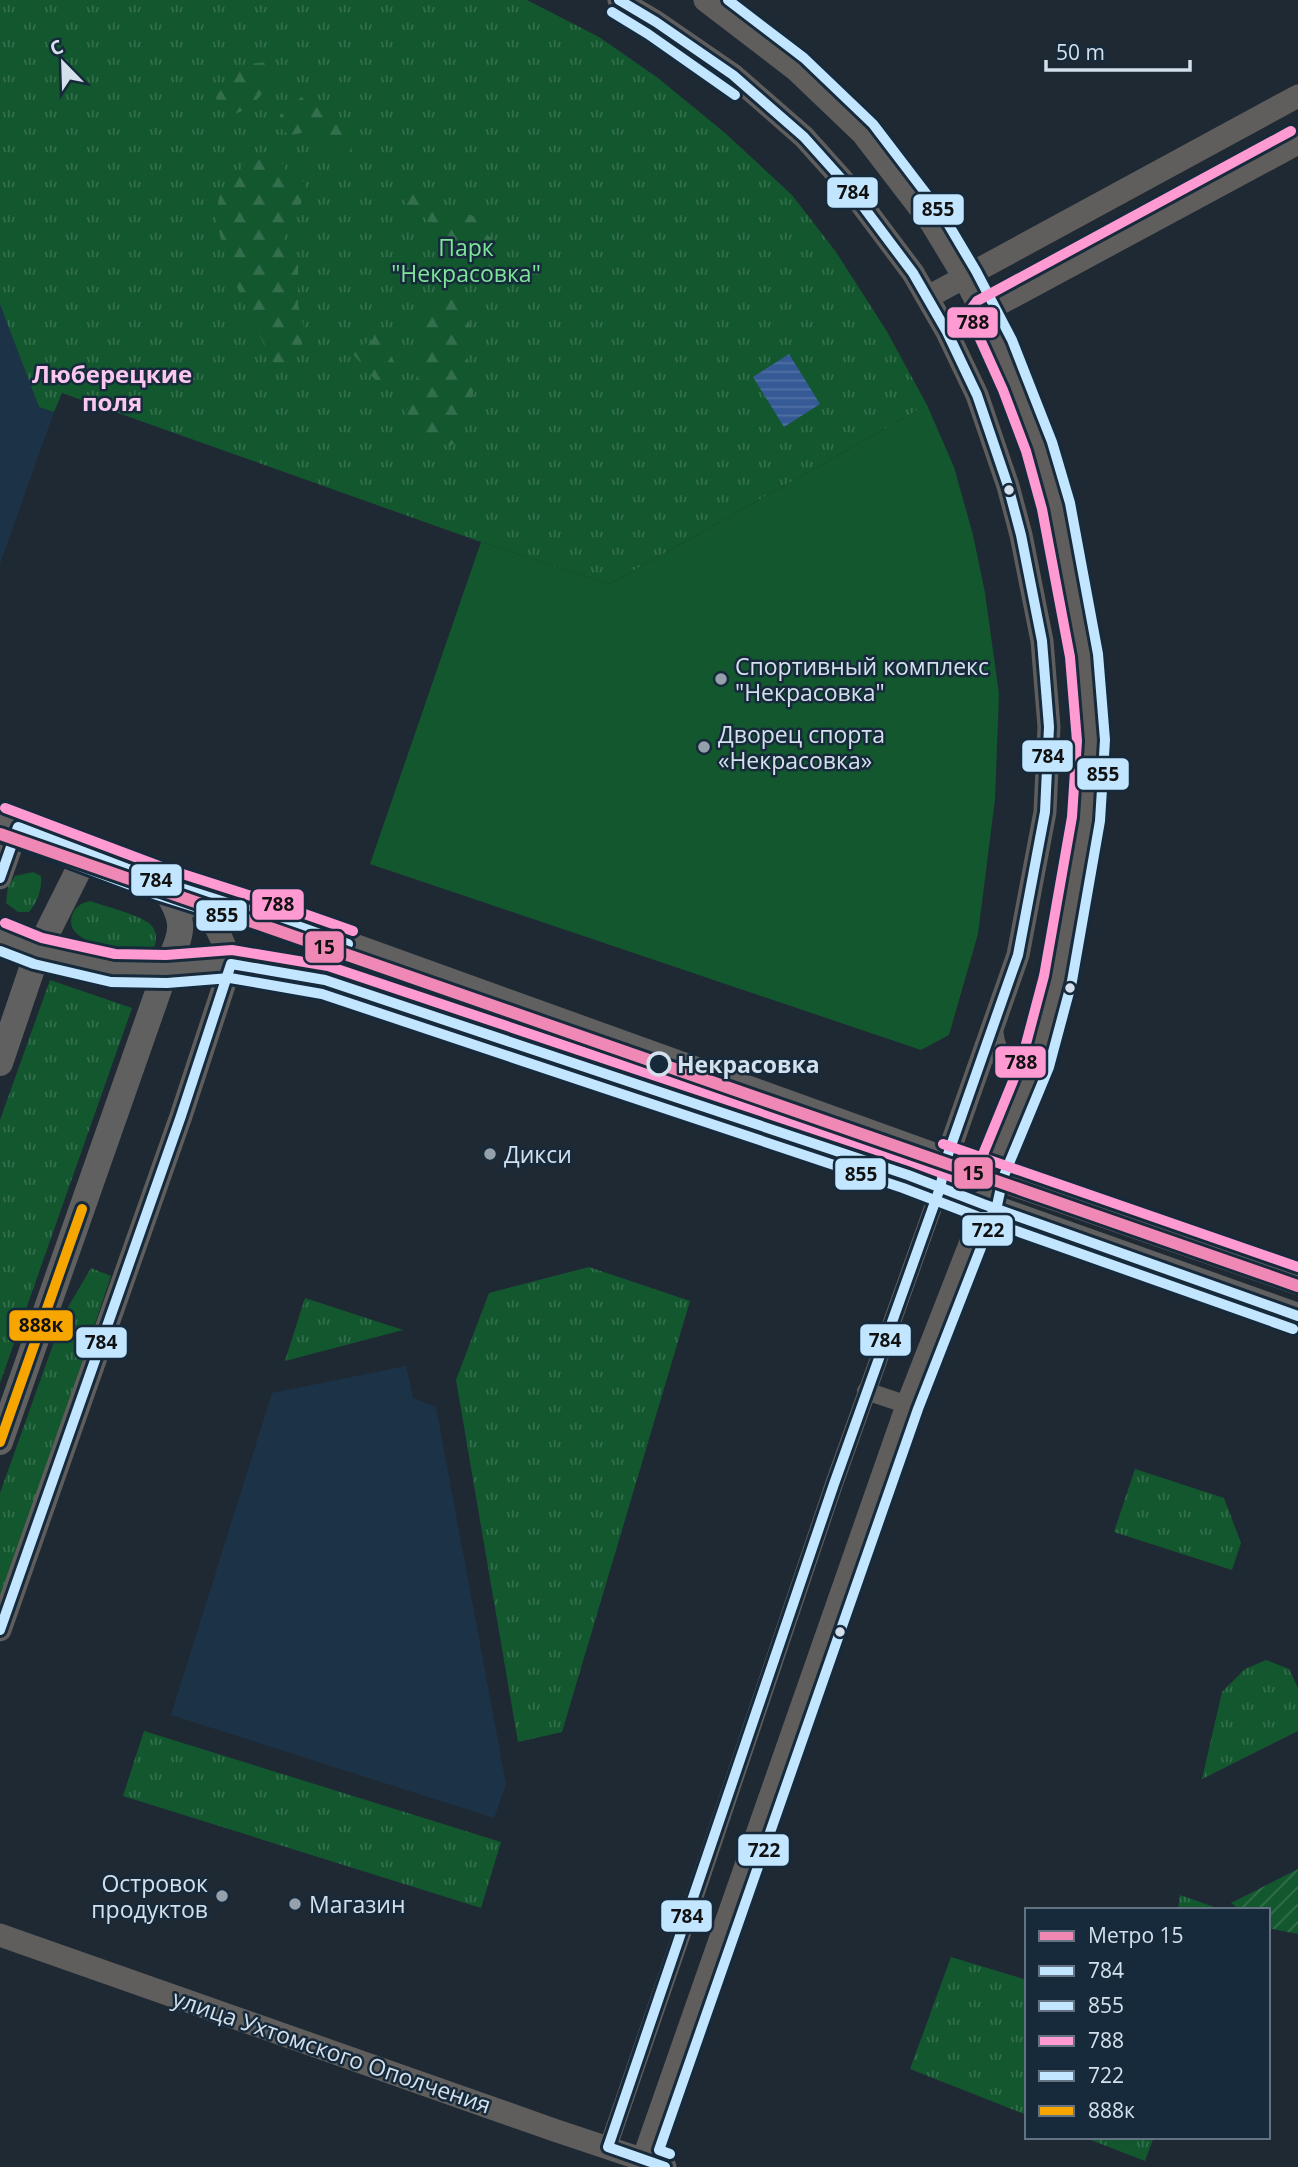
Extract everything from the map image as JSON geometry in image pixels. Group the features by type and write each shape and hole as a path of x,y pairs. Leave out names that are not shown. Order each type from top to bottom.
{"main road":[{"path":"9,824 947,1160 1298,1282"},
{"path":"0,1063 38,951 88,853"},
{"path":"0,1442 166,969 180,937 180,921 162,881"},
{"path":"0,936 38,951 113,968 166,969 231,964 325,980 897,1172 1298,1316"}],"street":[{"path":"608,2147 1018,955 1045,812 1049,727 1042,641 1021,535 1004,472 977,395 928,297 848,185 804,137 733,75 619,0"},
{"path":"642,2158 905,1404 1037,1056 1058,979 1086,819 1090,729 1084,655 1056,506 1040,447 984,313 949,250 918,204 863,134 795,69 705,0"},
{"path":"928,297 1298,96"},
{"path":"947,332 1298,143"},
{"path":"0,877 9,824"},
{"path":"0,1629 181,1116 231,964 212,920 200,906 162,881"},
{"path":"992,1033 993,1044 1000,1056 1012,1062 1037,1056"},
{"path":"866,1391 905,1404"},
{"name":"улица Ухтомского Ополчения","path":"0,1935 665,2167"}],"shaded area":[{"path":"0,301 39,407 54,412 0,564"},
{"path":"406,1366 413,1398 436,1407 506,1784 494,1818 171,1715 272,1393"}],"green space":[{"name":"Парк \"Некрасовка\"","path":"0,0 527,0 599,37 658,78 725,133 792,195 836,252 886,330 927,405 610,584 481,542 62,393 54,412 39,407 0,304"},
{"path":"271,62 275,71 257,100 244,110 227,115 219,107 216,97 233,74 243,66"},
{"path":"305,94 321,103 333,116 352,149 350,160 327,154 318,133 307,130 292,134 278,126 280,115"},
{"path":"264,154 278,160 287,173 299,177 306,190 285,232 284,244 298,261 298,305 305,331 295,361 284,364 273,362 233,278 219,230 217,209 222,191 248,162"},
{"path":"411,182 428,191 447,209 484,220 484,232 492,239 492,265 482,271 471,266 430,221 404,201 403,189"},
{"path":"439,290 450,290 464,306 472,333 466,354 473,375 473,396 460,414 460,440 450,446 424,434 413,425 406,412 414,392 422,321"},
{"path":"376,330 386,332 389,351 398,369 395,385 383,389 354,355 352,344 362,345 372,341"},
{"name":"Дворец спорта «Некрасовка»","path":"927,405 954,467 973,535 985,593 999,694 995,799 978,934 949,1035 921,1050 370,864 481,542 610,584"},
{"path":"33,872 41,876 39,895 29,912 18,912 6,903 8,887 15,876"},
{"path":"90,901 130,914 150,924 156,936 155,946 150,954 130,956 77,934 71,922 73,913 80,905"},
{"path":"50,980 132,1008 0,1383 0,1120"},
{"path":"589,1267 690,1301 562,1732 518,1742 456,1380 489,1293"},
{"path":"91,1268 111,1276 0,1606 0,1493 64,1314"},
{"path":"305,1298 403,1330 285,1361"},
{"path":"1135,1469 1224,1498 1241,1543 1232,1570 1114,1532"},
{"path":"1266,1660 1289,1669 1298,1688 1298,1731 1202,1779 1222,1692 1245,1669"},
{"path":"144,1731 501,1842 481,1908 123,1796"},
{"path":"1298,1869 1298,1934 1270,1928 1270,1908 1237,1908 1231,1903"},
{"path":"1180,1895 1217,1908 1178,1908"},
{"path":"951,1957 1025,1979 1025,2114 910,2069"},
{"path":"1088,2139 1153,2139 1145,2161"}],"water":[{"path":"789,354 820,404 784,427 753,377"}],"metro line":[{"name":"15","path":"0,834 1298,1286"}],"transit line":[{"name":"784","path":"619,0 733,75 804,137 847,185 913,273 947,332 977,395 1008,486 1021,535 1042,641 1049,727 1045,812 1018,955 608,2147 665,2167"},
{"name":"855","path":"0,951 34,964 111,982 167,983 230,978 322,994 903,1188 979,1217 989,1217 996,1210 1003,1178 1049,1067 1072,981 1100,821 1105,740 1098,654 1070,503 1052,442 1012,340 944,217 873,124 804,58 728,0"},
{"name":"855","path":"612,12 735,95"},
{"name":"788","path":"5,923 42,938 115,954 166,955 232,950 328,966 912,1162 973,1185 1022,1059 1044,976 1072,817 1077,741 1070,657 1042,509 1026,451 1003,390 971,319 971,309 977,301 1291,131"},
{"name":"788","path":"5,808 167,869 353,931"},
{"name":"784","path":"0,878 18,827 162,882 348,944"},
{"name":"855","path":"0,836 157,895 345,958"},
{"name":"784","path":"0,1630 181,1116 231,964 325,980 908,1175 1298,1316"},
{"name":"788","path":"943,1144 1298,1267"},
{"name":"888к","path":"0,1442 82,1209"},
{"name":"722","path":"670,2154 659,2150 918,1409 991,1222 1293,1329"}],"place":[{"name":"Спортивный комплекс \"Некрасовка\"","path":"721,679"},
{"name":"Дворец спорта «Некрасовка»","path":"704,747"},
{"name":"Некрасовка","path":"659,1064"},
{"name":"Дикси","path":"490,1154"},
{"name":"Островок продуктов","path":"222,1896"},
{"name":"Магазин","path":"295,1904"}],"district":[{"name":"Люберецкие поля","path":"112,387"}]}
